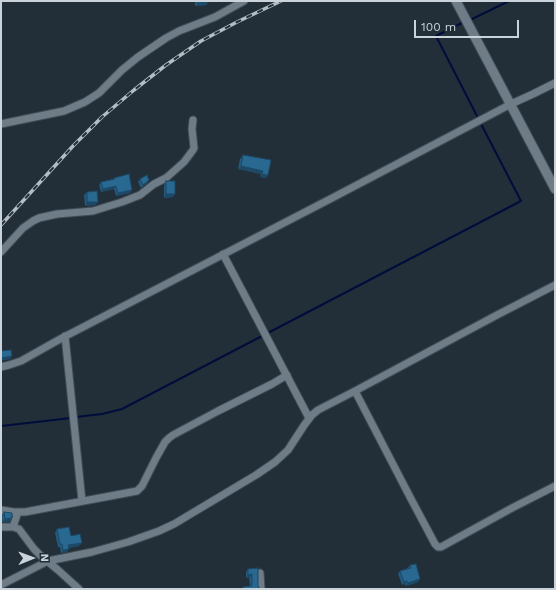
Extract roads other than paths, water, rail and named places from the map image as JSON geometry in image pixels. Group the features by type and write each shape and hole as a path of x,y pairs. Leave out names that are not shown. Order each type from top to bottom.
{"street":[{"path":"1,124 64,111 85,102 99,93 122,70 138,57 166,38 179,31 216,17 244,1"},
{"path":"456,1 555,189"},
{"path":"1,366 21,361 65,336 510,104 555,83"},
{"path":"1,252 23,228 33,221 57,214 93,211 132,199 166,178 184,162 194,148 192,129 193,120"},
{"path":"223,254 309,418"},
{"path":"1,585 47,562 128,542 152,534 174,524 275,462 288,450 309,418 315,412 355,392 490,318 555,285"},
{"path":"65,336 82,501"},
{"path":"1,510 18,512 29,511 137,491 142,486 165,442 173,434 272,384 286,375"},
{"path":"355,392 413,503 438,547 555,486"},
{"path":"13,526 18,512"},
{"path":"1,527 16,527 47,562 79,589"},
{"path":"260,573 261,589"}],"waterway":[{"path":"468,21 509,1"},
{"path":"464,22 436,36 478,118"},
{"path":"76,417 102,414 122,409 521,201 480,122"},
{"path":"1,426 71,418"}],"railway":[{"path":"1,225 73,146 102,117 134,90 166,65 201,41 281,1"}]}
